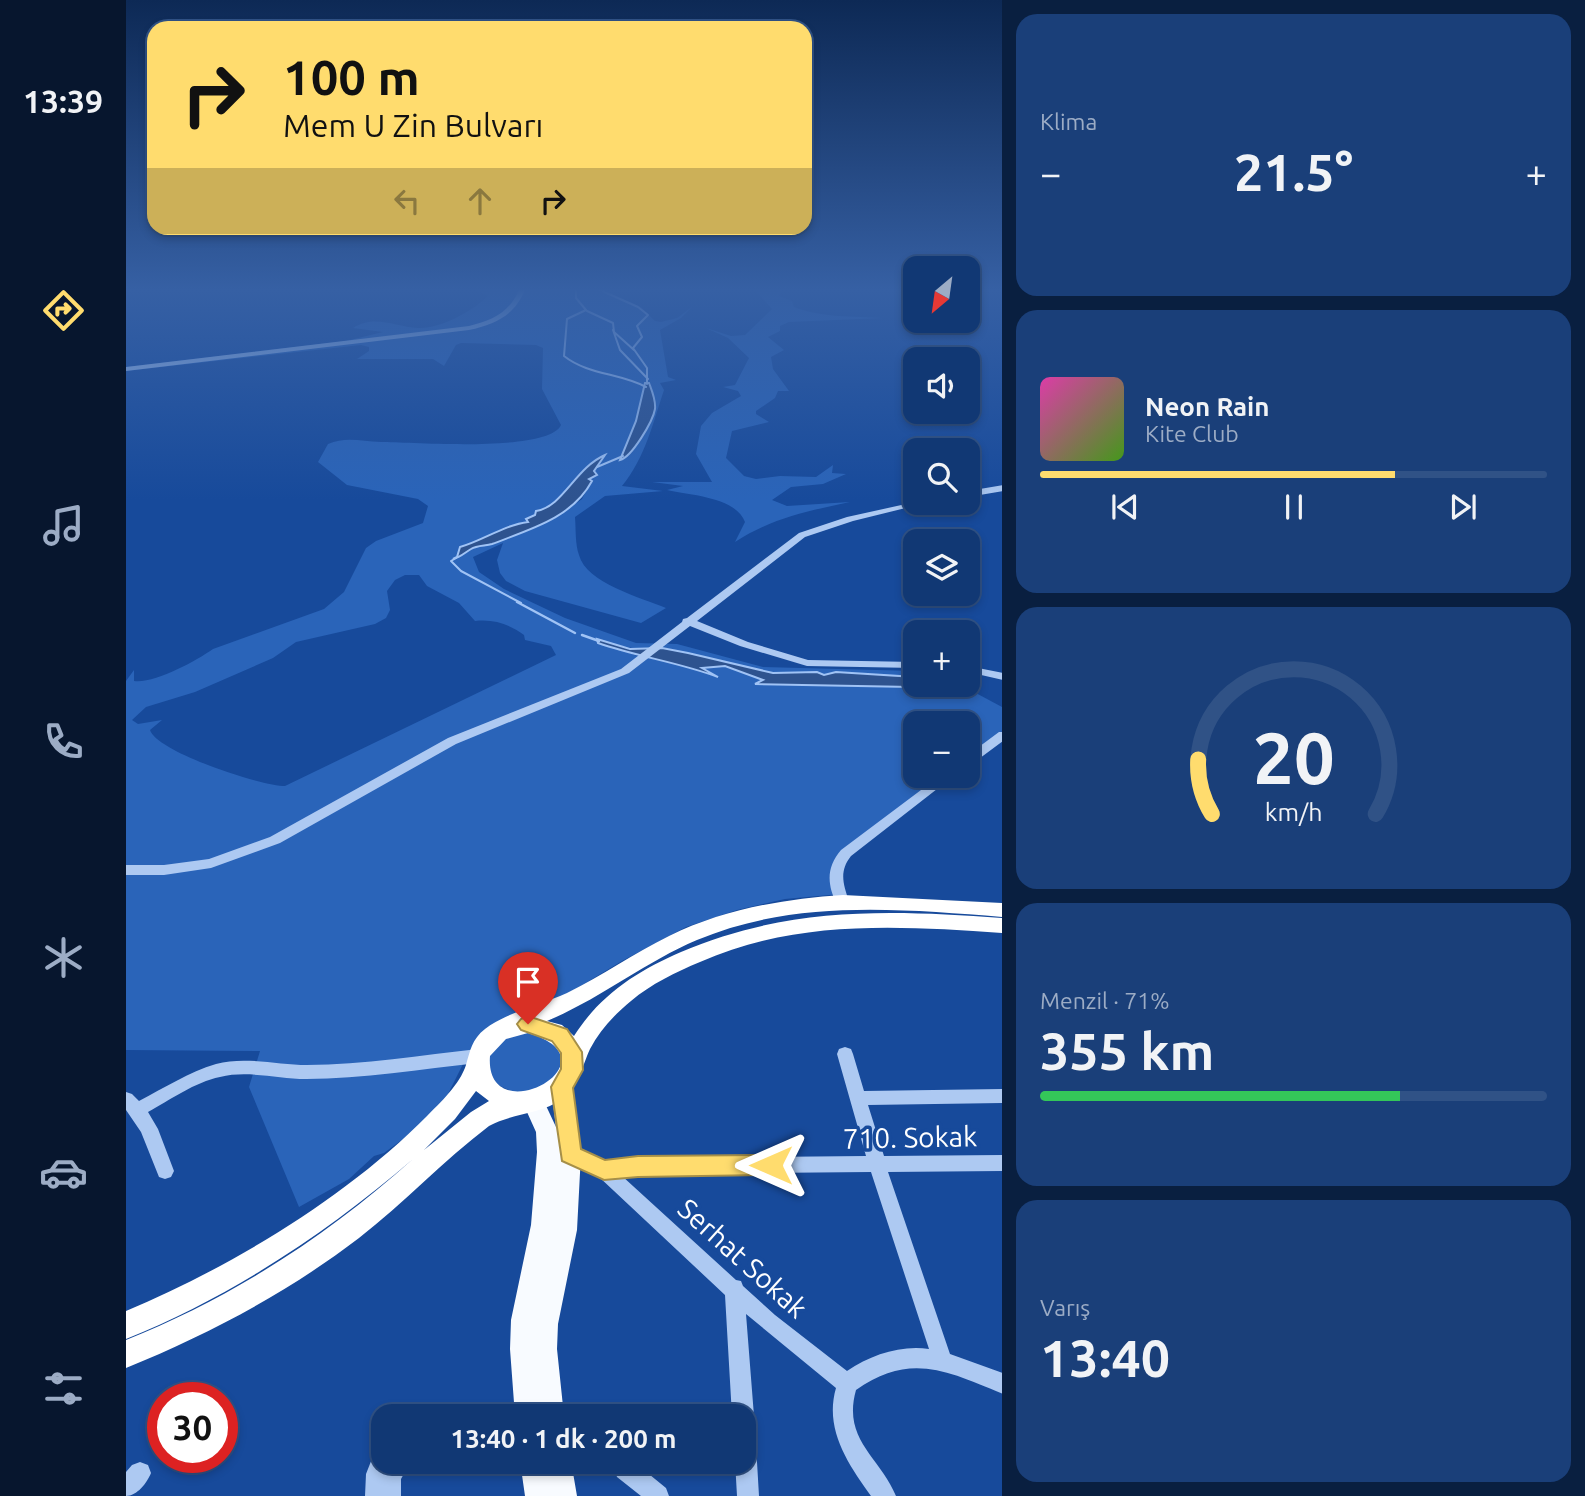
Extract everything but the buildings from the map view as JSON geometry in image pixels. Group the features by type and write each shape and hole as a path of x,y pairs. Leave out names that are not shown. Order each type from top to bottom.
{"highway":[{"path":"126,1325 236,1272 321,1218 406,1151 440,1119 464,1092 487,1040 505,1028 582,995 656,951 713,926 777,908 842,901 1002,910"},
{"path":"126,1354 190,1326 296,1267 378,1206 480,1119 497,1109 533,1101 562,1087 592,1024 617,998 652,975 721,942 795,923 896,918 1002,926"},
{"path":"505,1028 528,1024 550,1030 567,1043 573,1061"},
{"path":"477,1062 489,1090 502,1097 533,1101"}],"main road":[{"path":"550,1404 545,1324 565,1230 570,1154 562,1087"},
{"path":"528,1404 523,1349 524,1320 543,1225 548,1152 547,1132 533,1101"},
{"path":"536,1474 539,1496"},
{"path":"559,1474 563,1496"}],"street":[{"path":"126,369 205,360"},
{"path":"980,492 1002,488"},
{"path":"126,870 188,867 254,848 304,825 426,754 616,676 639,662 687,621 802,535 850,519 903,507"},
{"path":"687,621 744,644 807,663 836,666 903,665"},
{"path":"980,672 1002,677"},
{"path":"980,752 1002,735"},
{"path":"842,901 834,875 835,864 932,788"},
{"path":"845,1054 877,1164 943,1362"},
{"path":"165,1171 149,1129 132,1105 219,1070 252,1068 304,1072 337,1071 477,1062"},
{"path":"858,1098 1002,1096"},
{"path":"570,1154 604,1170"},
{"name":"710. Sokak","path":"604,1170 638,1167 1002,1163"},
{"name":"Serhat Sokak","path":"604,1170 768,1322 847,1384"},
{"path":"734,1288 742,1404"},
{"path":"884,1496 860,1463 844,1433 840,1412 847,1384 861,1372 889,1359 943,1362 1002,1384"},
{"path":"376,1496 377,1474"},
{"path":"390,1496 391,1474"},
{"path":"631,1474 658,1496"},
{"path":"747,1474 748,1496"}],"shaded area":[{"path":"187,360 227,360 126,371 126,367"},
{"path":"434,360 448,360 444,366"},
{"path":"543,360 665,360 668,377 676,380 660,383 664,390 648,440 637,464 622,486 663,491 605,496 575,517 579,555 592,574 616,588 666,608 641,623 525,591 506,581 500,573 497,560 503,543 473,557 479,572 504,589 565,618 636,643 677,644 763,667 903,671 903,677 835,672 824,675 817,672 773,673 665,648 642,650 598,641 637,656 679,664 718,677 702,669 725,666 763,680 754,684 903,687 903,697 980,695 1002,707 1002,735 980,752 980,711 903,711 903,788 932,788 846,853 840,894 785,899 737,910 686,927 622,961 468,1054 448,1094 418,1128 384,1153 374,1156 349,1179 299,1207 249,1087 260,1051 126,1050 126,681 134,670 134,681 152,679 186,665 213,649 324,609 344,592 366,548 376,541 423,523 428,506 418,499 347,485 318,462 328,444 348,440 478,444 532,439 551,434 561,425 542,389","holes":["644,384 652,390 650,419 641,440 628,456 621,460 637,421","604,455 594,471 597,475 588,479 591,481 582,499 554,519 491,544 472,548 457,557 460,547 529,522 536,511 554,503 585,470","405,575 419,575 427,586 459,603 475,621 507,625 524,635 525,640 551,646 556,655 285,786 234,774 171,748 157,739 150,730 162,720 138,724 132,720 146,707 195,692 273,658 296,642 375,624 386,618 390,610 387,591 395,580"]},
{"path":"748,360 771,360 773,369 789,391 778,391 775,398 756,411 756,414 769,422 732,431 726,458 744,476 756,479 780,476 816,477 833,465 832,473 846,474 823,484 791,487 772,500 787,506 850,502 777,521 735,542 745,522 732,507 711,498 667,490 683,486 652,482 712,482 696,454 701,426 712,413 741,396 738,391 723,387 735,385"},
{"path":"645,383 649,383 653,396 653,415 636,446 620,460 636,421"},
{"path":"605,455 594,471 597,475 589,479 592,481 584,494 562,513 536,527 492,544 473,548 460,556 453,559 457,557 460,547 510,526 528,522 526,519 554,502 585,469"},
{"path":"597,639 630,649 662,648 773,673 817,672 824,675 836,672 903,676 903,687 755,684 763,680 725,666 702,668 718,677 598,643"},
{"path":"535,1030 562,1051 562,1071 543,1086 527,1093 511,1091 489,1079 489,1047 497,1038"}],"waterway":[{"path":"570,360 583,367 646,387"},
{"path":"629,360 647,378"},
{"path":"641,360 647,368 647,378"},
{"path":"647,378 647,384"},
{"path":"597,467 623,456"},
{"path":"456,558 451,561 461,571 521,603"},
{"path":"517,602 575,633"},
{"path":"582,635 599,641"}],"route":[{"path":"528,1024 559,1035 571,1052 572,1070 562,1087 568,1115 570,1154 604,1170 771,1165"}]}
